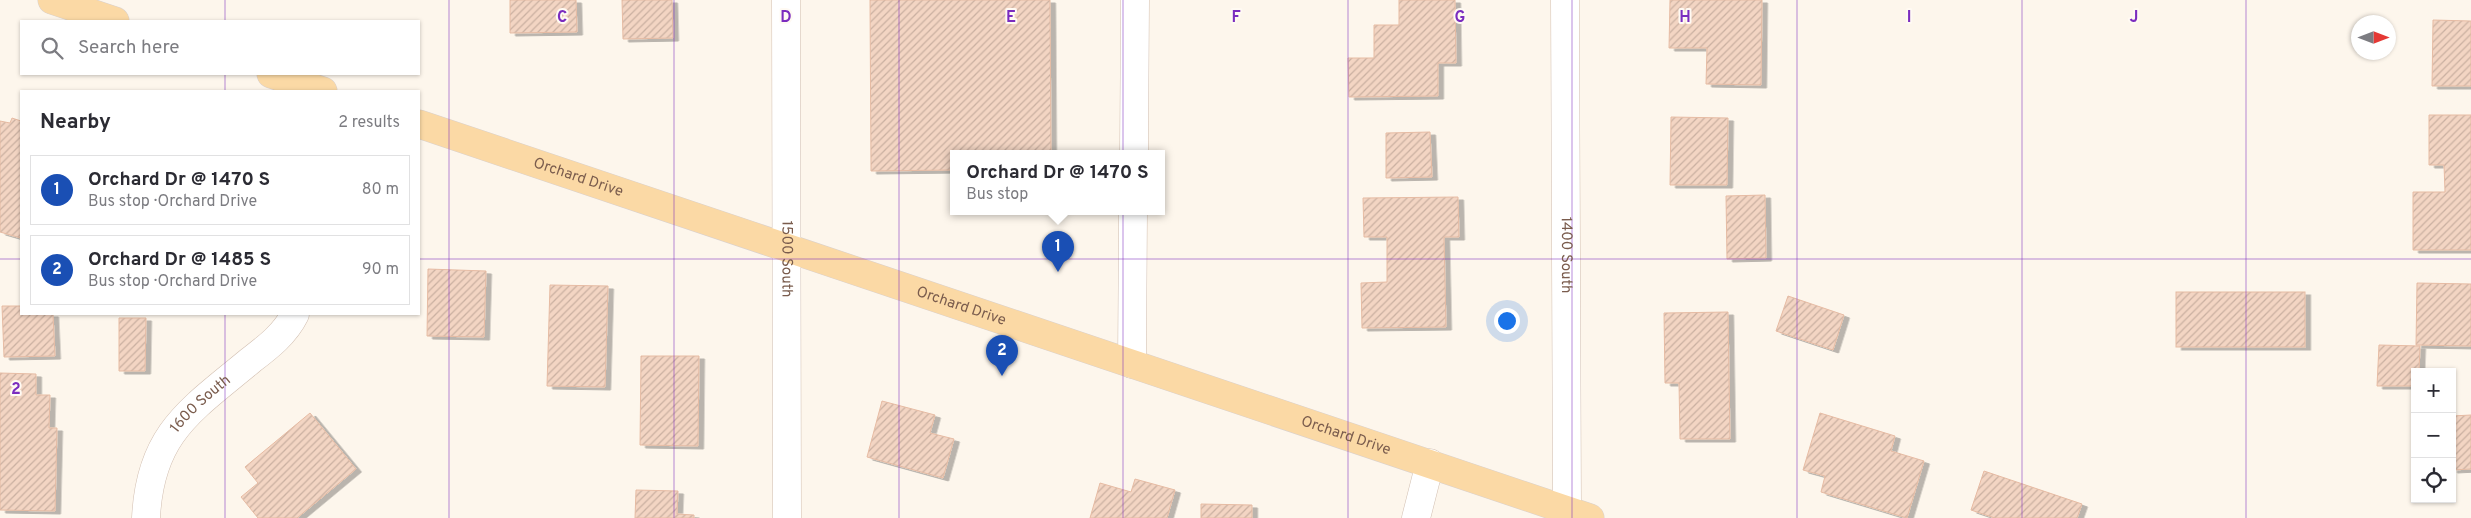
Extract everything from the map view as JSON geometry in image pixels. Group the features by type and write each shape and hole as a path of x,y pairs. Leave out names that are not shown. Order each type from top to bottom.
{"main road":[{"path":"52,0 112,20"},
{"path":"274,75 320,90"},
{"name":"Orchard Drive","path":"420,124 1578,514"}],"street":[{"name":"1500 South","path":"786,0 787,518"},
{"path":"1134,150 1135,0"},
{"name":"1400 South","path":"1565,0 1578,514"},
{"path":"1132,364 1133,215"},
{"name":"1600 South","path":"146,518 149,490 155,467 168,438 194,407 269,346 289,326 294,315"},
{"path":"1416,518 1430,463"}],"building":[{"path":"510,0 576,0 577,32 510,33"},
{"path":"622,0 672,0 673,38 623,39"},
{"path":"870,0 1050,0 1051,150 950,150 950,170 871,171"},
{"path":"1399,0 1455,0 1456,63 1438,63 1438,96 1349,97 1348,58 1374,58 1374,25 1399,25"},
{"path":"1670,0 1762,0 1761,85 1706,84 1707,48 1669,48"},
{"path":"2433,20 2471,21 2471,86 2432,86"},
{"path":"2429,115 2471,115 2471,250 2413,250 2413,192 2445,192 2444,165 2429,165"},
{"path":"1671,117 1728,118 1727,185 1670,185"},
{"path":"12,118 20,121 20,238 0,232 0,121 10,123"},
{"path":"1430,132 1432,177 1386,178 1386,133"},
{"path":"1765,195 1766,258 1727,259 1726,196"},
{"path":"1458,197 1459,237 1444,237 1446,327 1362,328 1361,283 1387,282 1387,237 1364,237 1363,198"},
{"path":"428,269 486,271 484,337 427,336"},
{"path":"2417,283 2471,284 2471,346 2416,345"},
{"path":"550,285 608,286 605,387 547,386"},
{"path":"2176,292 2305,292 2305,347 2176,347"},
{"path":"1788,296 1844,315 1833,350 1776,331"},
{"path":"2,306 20,306 20,315 53,315 55,356 4,357"},
{"path":"1728,312 1730,439 1680,439 1679,383 1665,383 1664,313"},
{"path":"119,318 146,318 145,371 119,371"},
{"path":"2379,345 2420,346 2419,368 2411,368 2411,386 2377,386"},
{"path":"641,356 699,356 698,446 640,445"},
{"path":"0,373 36,374 36,395 50,395 49,428 57,428 55,511 0,510"},
{"path":"882,401 935,415 930,433 954,439 943,478 867,457"},
{"path":"310,413 356,469 297,518 258,518 241,497 258,483 245,467"},
{"path":"1820,413 1895,436 1891,451 1924,461 1907,518 1821,492 1825,476 1803,470"},
{"path":"2471,415 2471,469 2456,470 2456,416"},
{"path":"1984,471 2082,504 2077,518 1995,518 1971,510"},
{"path":"1135,479 1175,490 1167,518 1090,518 1100,483 1131,492"},
{"path":"636,490 678,491 677,514 694,515 694,518 635,518"},
{"path":"1201,504 1252,505 1252,518 1201,518"}],"place":[{"name":"Orchard Dr @ 1470 S","path":"1058,272"},
{"name":"Orchard Dr @ 1485 S","path":"1002,376"}]}
